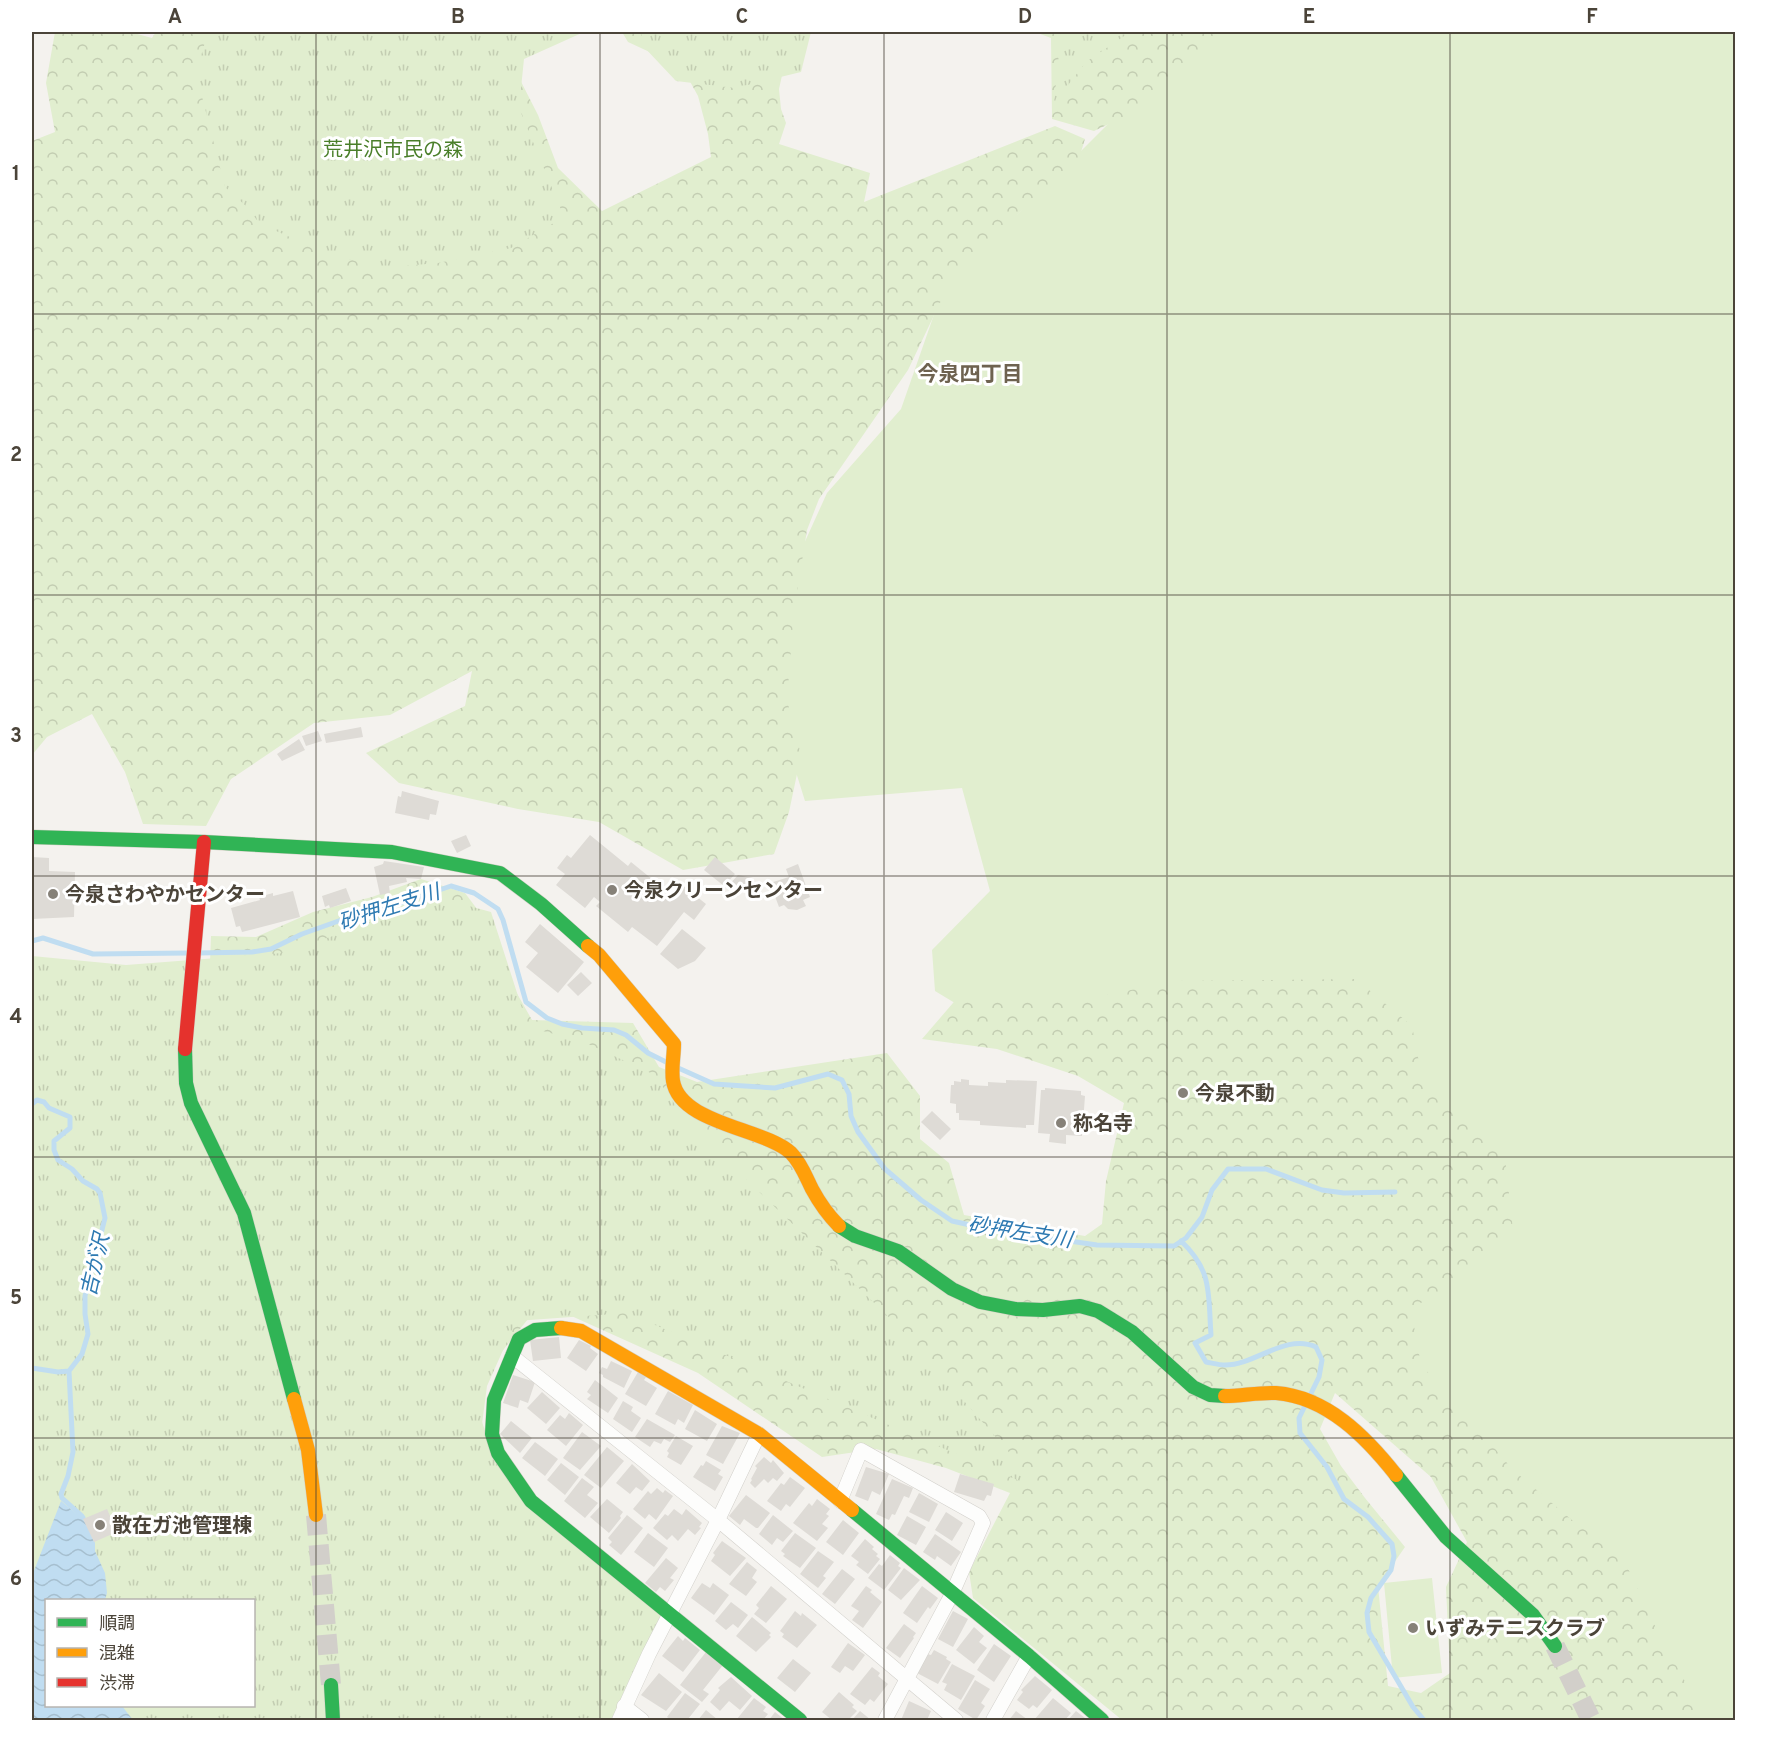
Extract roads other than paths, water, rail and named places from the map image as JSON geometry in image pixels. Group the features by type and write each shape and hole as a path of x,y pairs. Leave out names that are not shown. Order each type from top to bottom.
{"street":[{"path":"32,837 204,842 392,852 500,873 542,904 599,955 674,1044 673,1083 677,1094 686,1104 704,1115 786,1149 800,1164 818,1198 843,1228 860,1239 907,1256 945,1284 971,1299 992,1305 1045,1310 1067,1306 1085,1307 1100,1313 1132,1331 1186,1382 1201,1392 1220,1396 1269,1392 1282,1394 1309,1401 1333,1414 1371,1444 1452,1544 1533,1615 1555,1646"},
{"path":"204,842 184,1062 186,1091 195,1118 237,1194 244,1213 308,1450 316,1515"},
{"path":"800,1720 531,1501 498,1453 492,1434 494,1400 519,1339 529,1332 569,1328 581,1331 759,1434 1029,1656 1102,1720"},
{"path":"512,1356 718,1520 956,1720"},
{"path":"619,1720 759,1434"},
{"path":"840,1501 861,1450 979,1516 982,1523 952,1594 885,1720"},
{"path":"993,1720 1029,1656"},
{"path":"332,1685 333,1720"},
{"path":"624,1706 642,1720"}],"water":[{"path":"61,1501 78,1515 85,1516 95,1543 95,1551 105,1573 107,1593 105,1599 45,1599 45,1707 123,1707 133,1720 34,1720 32,1716 32,1576"}],"waterway":[{"name":"砂押左支川","path":"198,953 252,952 271,949 302,934 361,913 401,903 451,886 474,893 498,909 526,1002 547,1018 562,1024 614,1030 626,1035 648,1053 668,1063"},
{"name":"砂押左支川","path":"32,941 43,938 93,954 189,953"},
{"name":"砂押左支川","path":"676,1067 714,1084 775,1088 828,1074 842,1080 849,1094 851,1116 858,1132 885,1169 921,1200 952,1221 993,1230 1097,1245 1174,1246 1186,1238 1202,1217 1212,1190 1228,1169 1266,1169 1322,1190 1344,1193 1395,1192"},
{"name":"吉が沢","path":"32,1104 37,1100 44,1102 49,1108 70,1117 70,1128 54,1141 54,1150 58,1160 72,1169 83,1181 97,1189 100,1193 105,1218 85,1296 88,1334 82,1354 69,1371 58,1372 32,1368"},
{"path":"1181,1241 1199,1263 1207,1284 1211,1335 1195,1343 1206,1362 1223,1365 1237,1364 1293,1344 1316,1347 1322,1360 1319,1377 1299,1418 1300,1433 1327,1467 1344,1499 1368,1517 1392,1544 1394,1556 1391,1570 1371,1598 1367,1613 1369,1632 1413,1707 1424,1720"},
{"path":"69,1371 73,1452 61,1494 62,1498 82,1516"}],"tunnel":[{"path":"316,1515 331,1685"},
{"path":"1555,1646 1591,1720"}],"place":[{"name":"今泉クリーンセンター","path":"612,890"},
{"name":"今泉さわやかセンター","path":"53,894"},
{"name":"今泉不動","path":"1183,1093"},
{"name":"称名寺","path":"1061,1123"},
{"name":"散在ガ池管理棟","path":"100,1525"},
{"name":"いずみテニスクラブ","path":"1413,1628"}],"district":[{"name":"今泉四丁目","path":"970,374"}],"park label":[{"name":"荒井沢市民の森","path":"393,149"}]}
